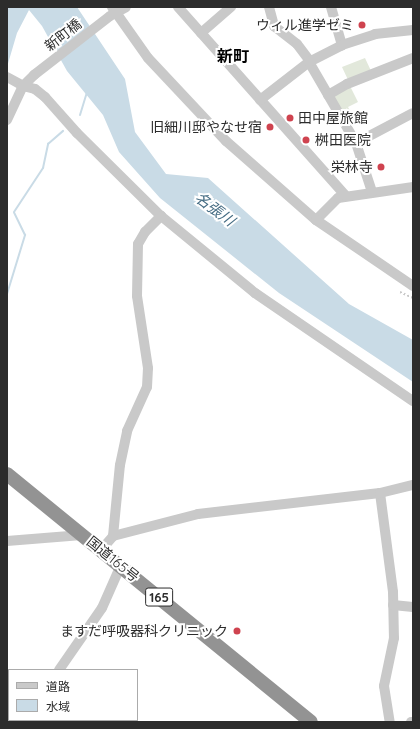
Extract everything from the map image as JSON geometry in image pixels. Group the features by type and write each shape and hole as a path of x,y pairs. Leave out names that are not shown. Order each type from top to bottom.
{"highway":[{"name":"国道165号","path":"7,474 121,565 303,720"}],"street":[{"name":"新町橋","path":"7,120 20,84 34,75 112,12 126,7"},
{"path":"178,7 346,196"},
{"path":"201,33 231,7"},
{"path":"269,7 274,26 297,44 309,61 356,143 372,192"},
{"path":"330,7 342,45"},
{"path":"112,12 148,58 226,140 316,220 413,286"},
{"path":"260,100 309,61 342,45 375,34 413,30"},
{"path":"328,95 346,84 413,58"},
{"path":"7,77 20,84 35,89 45,97 77,133 161,216 255,293 413,401"},
{"path":"356,143 413,113"},
{"path":"316,220 338,198 413,187"},
{"path":"102,550 113,536 122,450 127,430 148,387 148,368 137,296 138,244 145,232 161,216"},
{"path":"113,536 198,514 380,493 413,485"},
{"path":"380,493 393,605 394,638 384,686 391,722"},
{"path":"7,541 82,535"},
{"path":"60,669 102,608 121,565"},
{"path":"393,605 413,606"}],"path":[{"path":"400,292 413,298"}],"shaded area":[{"path":"365,58 372,73 349,82 342,67"},
{"path":"350,86 358,102 348,107 353,116 346,120 333,96"}],"water":[{"name":"名張川","path":"7,7 77,7 125,79 135,132 166,174 208,178 349,304 413,340 413,382 279,293 160,198 119,152 103,115 67,71 42,26 29,10 17,33 7,67"}],"waterway":[{"path":"80,115 87,92"},
{"path":"7,294 25,235 14,212 43,168 48,144 63,131"}],"place":[{"name":"ウィル進学ゼミ","path":"362,25"},
{"name":"田中屋旅館","path":"290,118"},
{"name":"旧細川邸やなせ宿","path":"270,127"},
{"name":"桝田医院","path":"306,140"},
{"name":"栄林寺","path":"381,167"},
{"name":"ますだ呼吸器科クリニック","path":"237,631"}],"district":[{"name":"新町","path":"233,56"}]}
